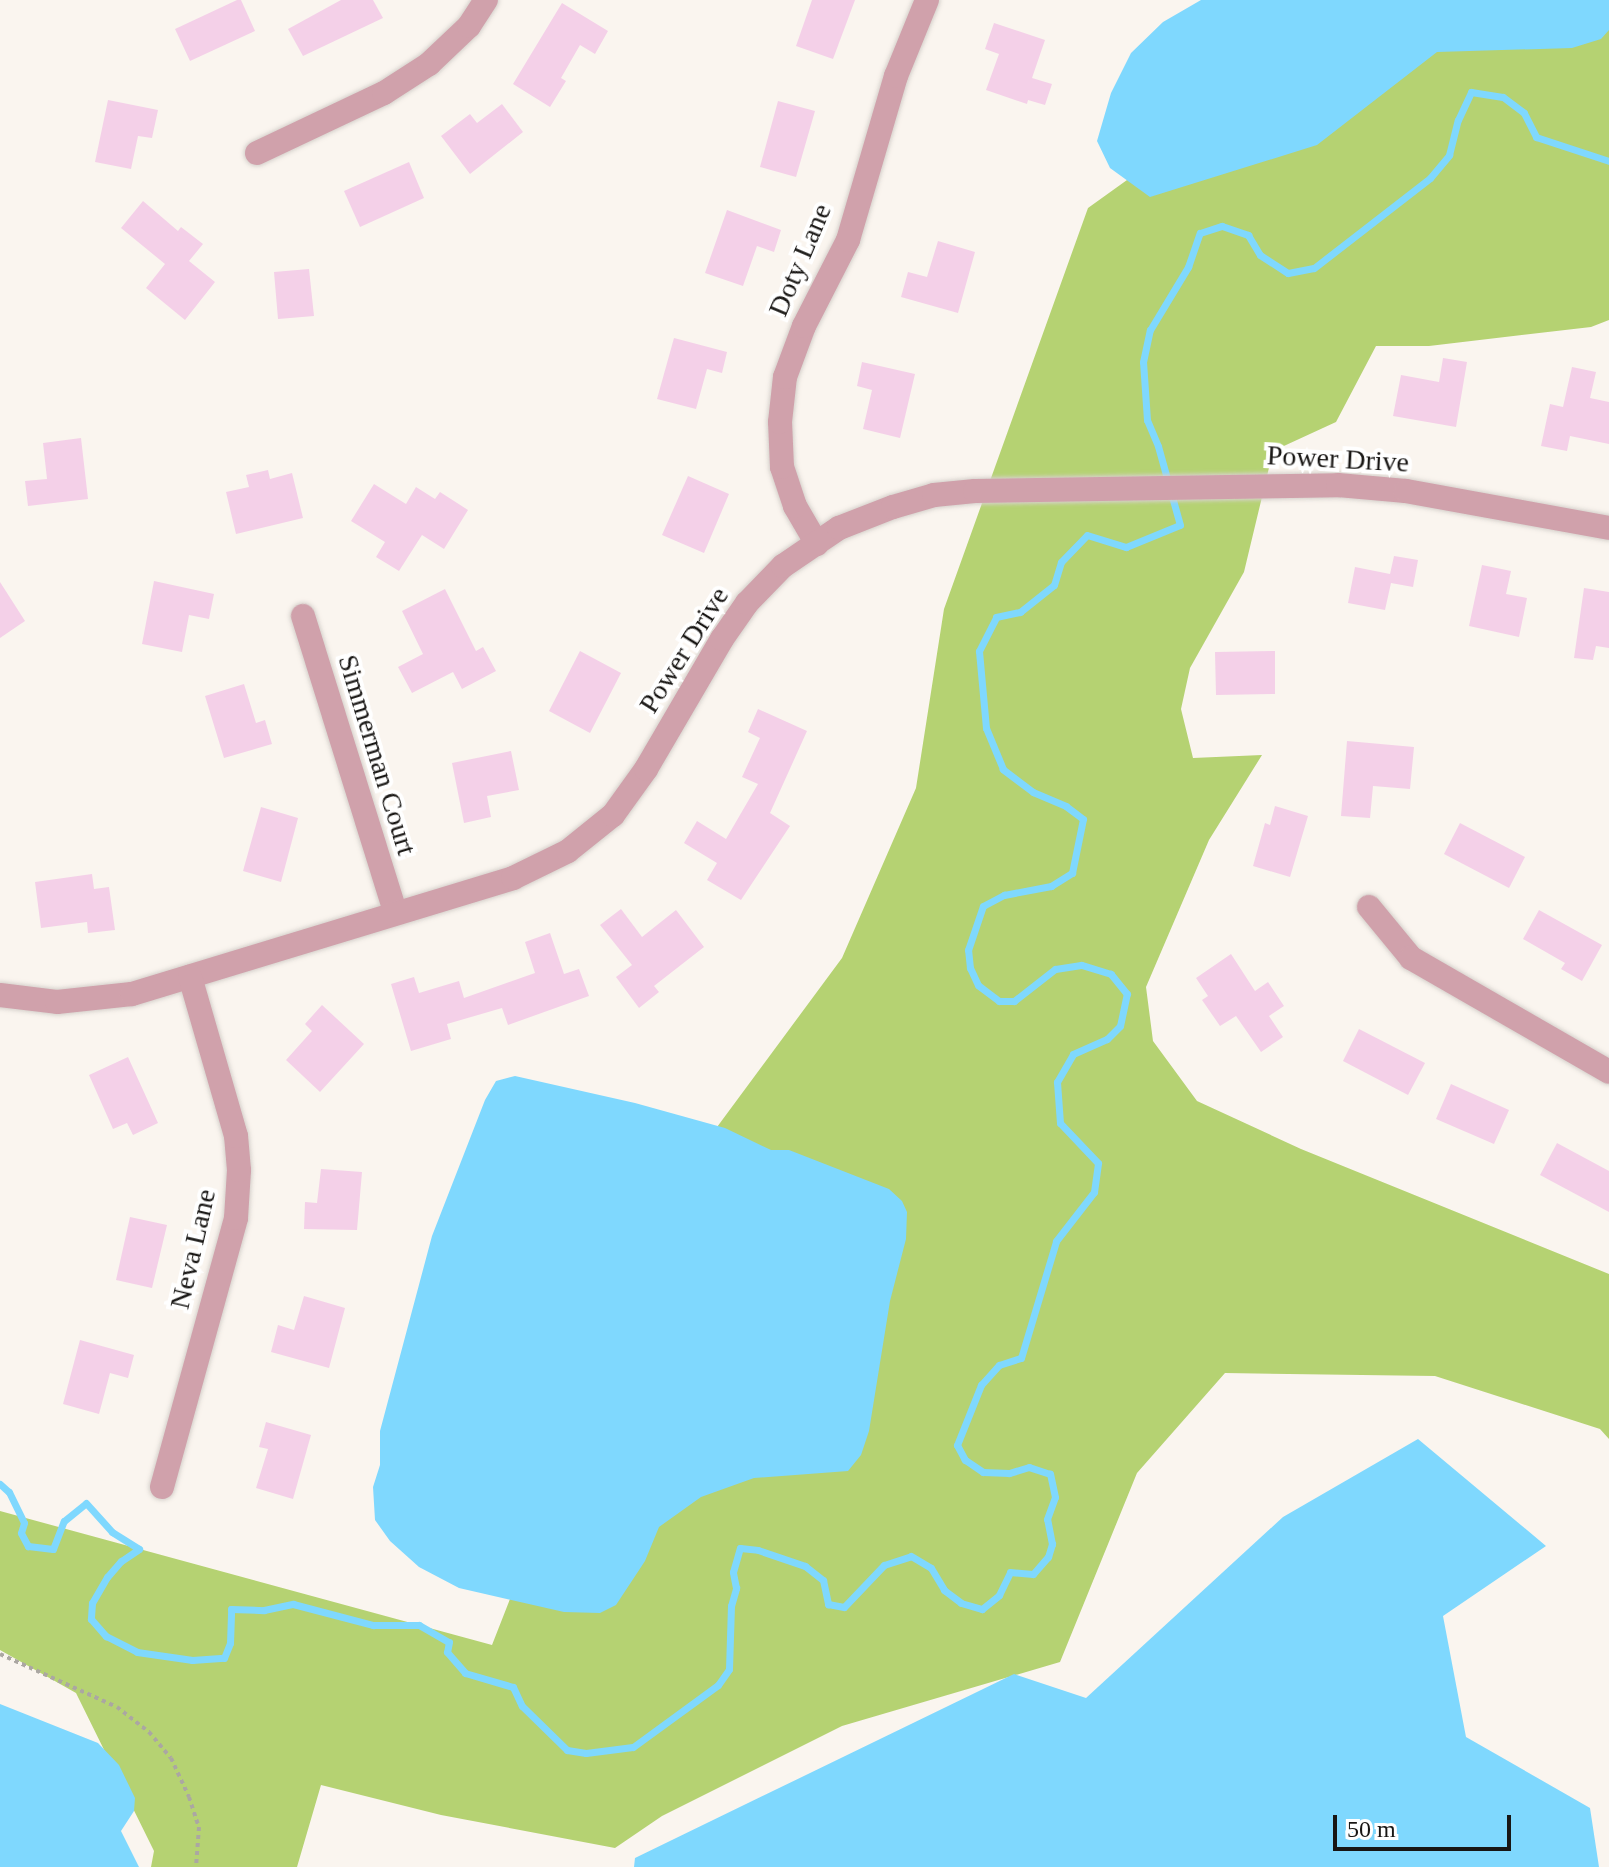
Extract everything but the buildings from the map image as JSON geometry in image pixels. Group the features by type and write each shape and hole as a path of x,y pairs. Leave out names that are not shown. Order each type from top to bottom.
{"street":[{"path":"257,153 384,93 429,64 469,26 486,0"},
{"name":"Doty Lane","path":"817,544 795,506 782,467 780,422 785,377 804,326 848,240 896,76 927,0"},
{"name":"Power Drive","path":"0,995 19,1000 85,1001 132,994 513,878 568,851 613,815 646,769 722,639 747,603 783,566 839,528 934,495 1099,486 1338,485 1406,491 1609,528"},
{"name":"Simmerman Court","path":"303,616 395,912"},
{"path":"1369,907 1411,958 1607,1066"},
{"name":"Neva Lane","path":"162,1487 236,1218 239,1170 236,1136 190,977"}],"path":[{"path":"0,1654 117,1707 149,1732 171,1758 189,1797 199,1827 196,1867"}],"green space":[{"path":"1378,0 1609,0 1609,320 1591,327 1429,346 1376,346 1336,422 1273,451 1244,572 1190,668 1181,709 1193,758 1262,755 1209,840 1146,987 1153,1041 1197,1101 1301,1149 1609,1274 1609,1439 1600,1429 1435,1376 1225,1373 1137,1473 1060,1662 842,1726 662,1816 615,1848 441,1815 321,1785 297,1867 151,1867 154,1851 76,1693 0,1650 0,1511 492,1645 669,1192 842,958 916,788 944,609 1088,208"}],"water":[{"path":"1201,0 1609,0 1609,30 1601,39 1572,48 1437,52 1317,145 1150,197 1110,168 1097,141 1111,93 1131,53 1163,22"},
{"path":"515,1076 635,1103 725,1128 771,1150 789,1150 889,1189 902,1201 907,1212 906,1239 890,1301 869,1431 861,1455 848,1471 754,1478 701,1497 659,1527 645,1561 616,1605 600,1613 564,1612 459,1588 419,1567 390,1541 375,1520 373,1487 380,1465 380,1431 432,1236 485,1100 496,1081"},
{"path":"1418,1439 1546,1546 1443,1616 1466,1737 1590,1808 1599,1867 634,1867 635,1858 1014,1674 1086,1698 1283,1517"},
{"path":"0,1704 98,1743 119,1765 135,1798 134,1811 121,1831 139,1867 0,1867"}],"waterway":[{"path":"0,1484 9,1492 24,1523 21,1533 28,1546 53,1549 64,1521 86,1503 112,1532 139,1549 121,1561 107,1577 92,1603 91,1619 106,1636 137,1652 192,1660 224,1658 230,1643 231,1609 264,1610 293,1604 373,1625 419,1625 449,1642 447,1652 465,1673 513,1687 522,1706 567,1750 586,1753 633,1747 718,1685 729,1669 731,1606 736,1588 733,1572 740,1548 758,1550 805,1566 823,1580 828,1604 844,1607 884,1565 911,1556 931,1568 944,1590 961,1603 982,1609 999,1595 1010,1572 1033,1574 1048,1557 1052,1544 1047,1519 1055,1497 1050,1474 1029,1467 1009,1473 983,1472 965,1460 957,1445 981,1385 999,1365 1021,1358 1056,1241 1094,1192 1098,1163 1060,1123 1057,1082 1073,1054 1107,1039 1120,1026 1127,994 1111,974 1081,965 1055,969 1014,1001 999,1001 978,985 970,968 968,950 983,906 1004,895 1051,886 1072,873 1083,819 1066,806 1033,792 1003,769 986,728 979,651 996,617 1020,612 1054,585 1061,562 1087,535 1126,547 1180,525 1158,446 1147,420 1143,362 1150,330 1188,267 1200,233 1222,226 1248,235 1260,255 1288,273 1314,268 1430,178 1449,155 1458,120 1471,92 1503,97 1524,113 1536,137 1609,161"}]}
